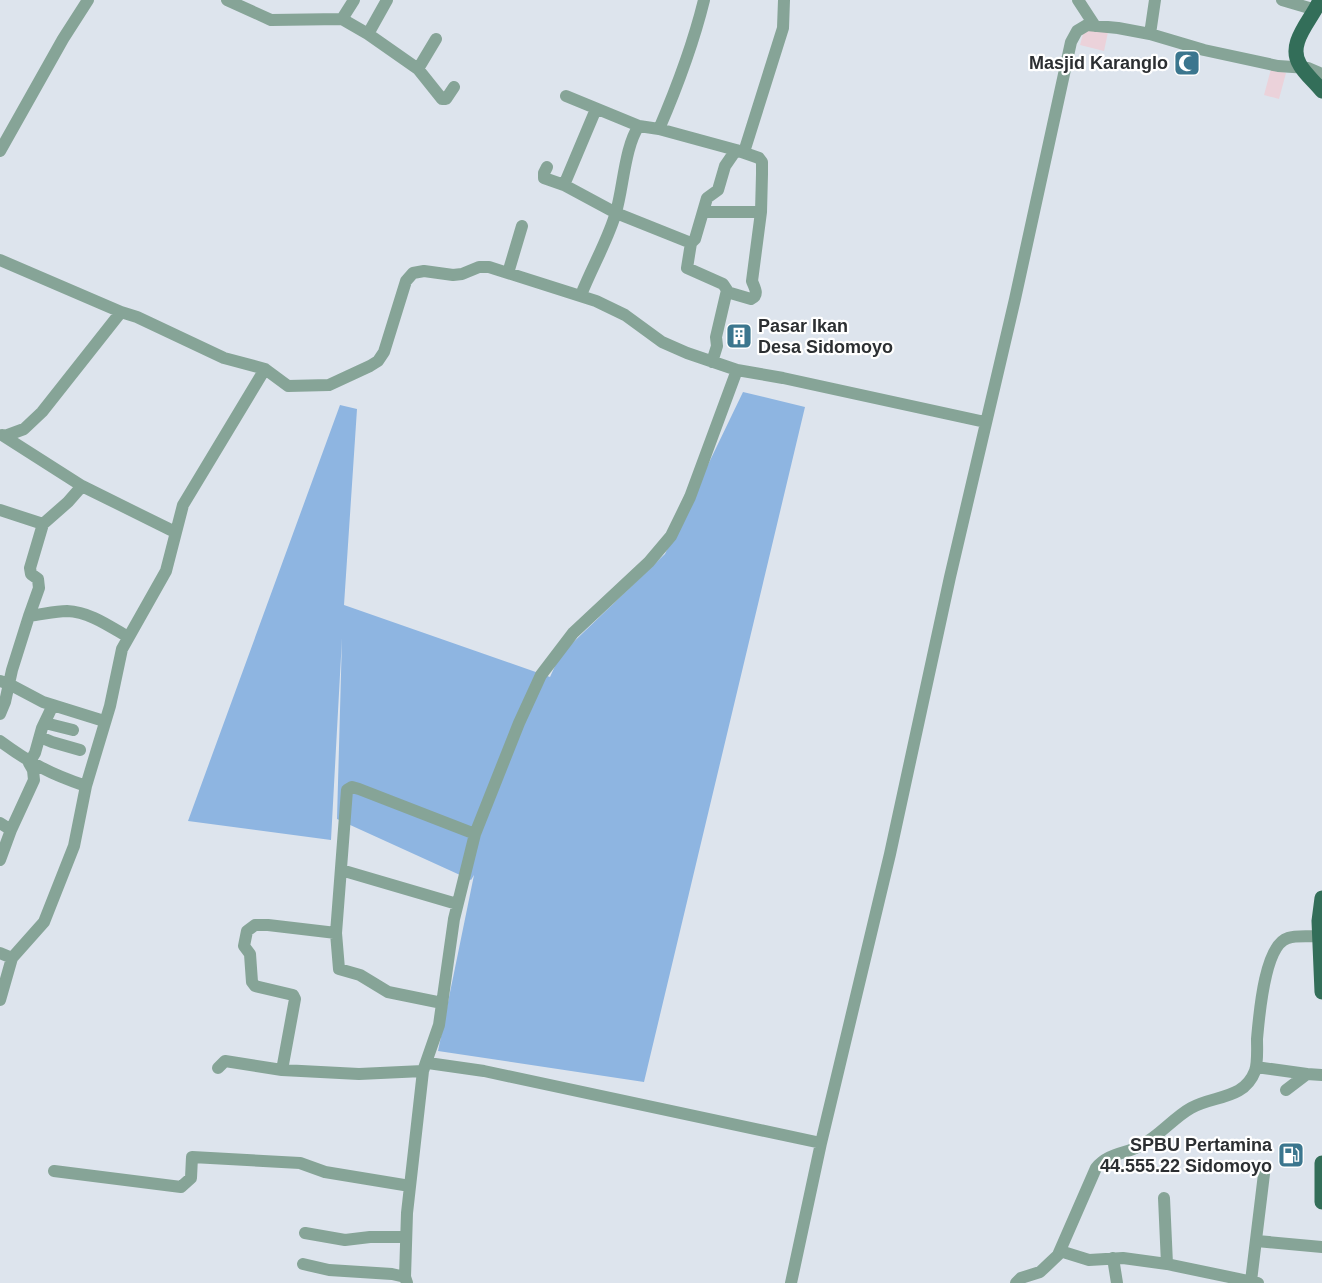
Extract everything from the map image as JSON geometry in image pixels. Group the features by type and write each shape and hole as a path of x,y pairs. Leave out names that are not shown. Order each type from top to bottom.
{"main road":[{"path":"1318,5 1295,46 1295,52 1300,67 1322,91"},
{"path":"1322,898 1319,936 1322,992"},
{"path":"1322,1163 1322,1202"}],"street":[{"path":"0,151 88,0"},
{"path":"227,0 271,20 342,19 418,69 442,99 446,99 454,87"},
{"path":"342,19 354,0"},
{"path":"368,34 387,0"},
{"path":"659,129 695,39 705,0"},
{"path":"712,362 727,292 723,284 687,268 691,243 695,239 707,198 718,190 725,166 740,151 783,28 784,0"},
{"path":"1078,0 1095,26"},
{"path":"1150,34 1155,0"},
{"path":"1282,0 1318,5"},
{"path":"791,1283 821,1143 890,854 1071,42 1077,31 1087,25 1118,28 1150,34 1215,53 1278,66 1300,67 1322,74"},
{"path":"418,69 436,39"},
{"path":"566,96 639,126 659,129 759,158 762,162 761,212 752,277 756,288 755,296 751,299 727,292"},
{"path":"564,185 596,109"},
{"path":"581,295 616,213 633,134 639,126"},
{"path":"547,167 544,178 564,185 616,213 691,243"},
{"path":"704,212 761,212"},
{"path":"508,273 522,226"},
{"path":"0,260 121,312 137,316 224,358 265,369 288,386 329,385 347,378 378,360 384,352 406,281 413,273 424,271 453,275 484,267 581,295 625,315 662,342 737,370 986,422"},
{"path":"2,435 24,429 42,412 121,312"},
{"path":"0,1000 6,956 44,922 74,846 86,786 110,706 122,649 166,571 175,532 189,493 265,369"},
{"path":"303,1264 329,1269 392,1274 406,1280 406,1237 410,1186 426,1067 439,1025 458,904 475,834 519,723 541,675 573,633 649,562 670,536 690,496 737,370"},
{"path":"2,435 91,492 175,532"},
{"path":"0,714 5,682 39,588 38,579 31,574 30,568 43,524 82,486"},
{"path":"0,510 43,524"},
{"path":"29,616 75,612 98,619 128,637"},
{"path":"5,682 34,698 104,721"},
{"path":"0,860 6,826 34,780 30,763 35,753 40,728 53,705"},
{"path":"40,728 74,730"},
{"path":"40,728 52,742 80,750"},
{"path":"0,741 30,763 86,786"},
{"path":"442,1003 388,992 360,975 341,971 338,967 336,933 347,790 352,787 475,834"},
{"path":"341,870 458,904"},
{"path":"282,1070 295,999 293,995 255,986 252,982 250,954 244,946 247,931 255,925 268,925 336,933"},
{"path":"1016,1283 1021,1278 1040,1272 1060,1251 1096,1168 1103,1159 1140,1146 1166,1129 1180,1114 1204,1102 1233,1096 1245,1086 1255,1071 1262,991 1275,952 1280,942 1288,938 1319,936"},
{"path":"218,1068 225,1060 282,1070 358,1074 426,1067 484,1071 821,1143"},
{"path":"1256,1066 1322,1075"},
{"path":"1286,1090 1307,1074"},
{"path":"54,1171 181,1187 191,1178 197,1157 300,1164 325,1172 410,1186"},
{"path":"1060,1251 1089,1260 1123,1258 1167,1264 1254,1282 1264,1174"},
{"path":"1164,1198 1167,1264"},
{"path":"305,1233 345,1240 406,1237"},
{"path":"1257,1241 1322,1247"},
{"path":"1113,1258 1117,1283"}],"shaded area":[{"path":"1084,30 1108,32 1104,51 1080,45"},
{"path":"1271,69 1286,73 1279,99 1264,95"},
{"path":"743,392 805,407 644,1082 438,1051 474,875 471,880 337,819 342,638 331,840 188,821 340,405 357,409 344,605 550,677 560,655 665,554"}],"place":[{"name":"Masjid Karanglo","path":"1187,63"},
{"name":"Pasar Ikan Desa Sidomoyo","path":"739,336"},
{"name":"SPBU Pertamina 44.555.22 Sidomoyo","path":"1291,1155"}]}
